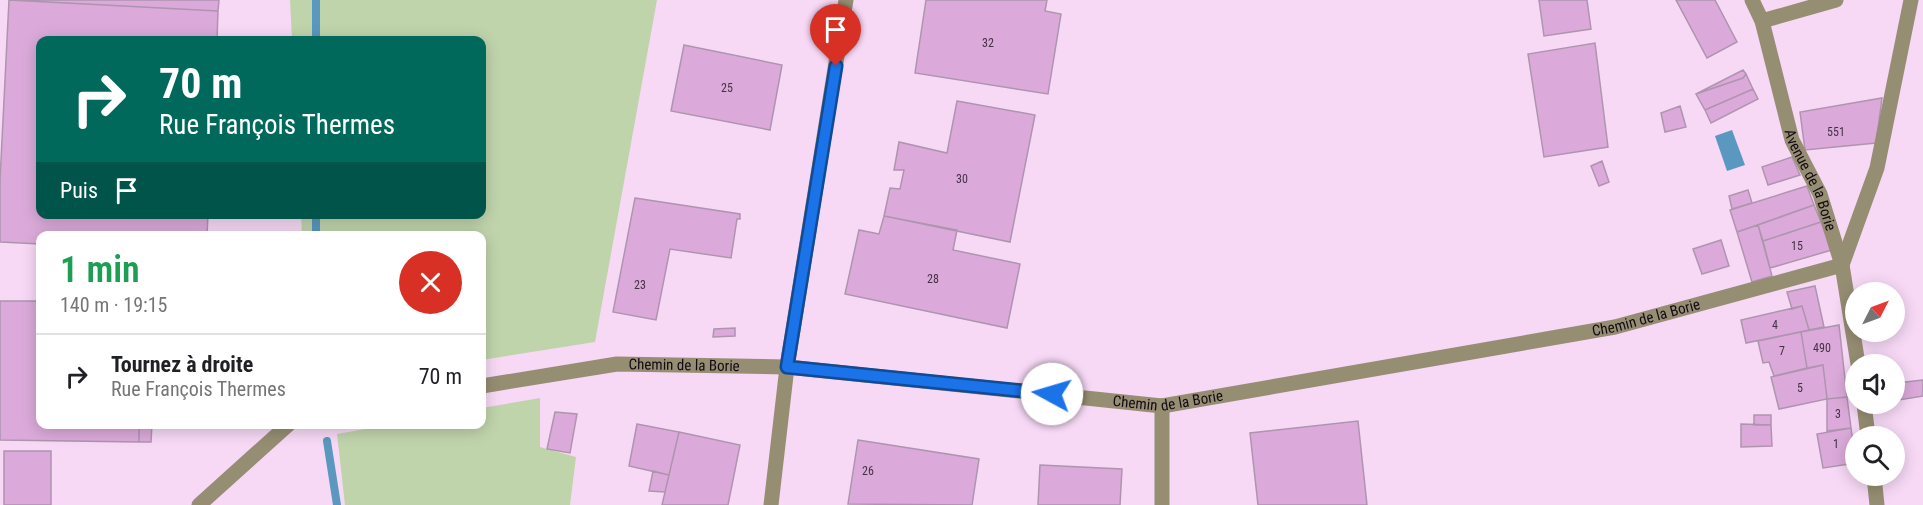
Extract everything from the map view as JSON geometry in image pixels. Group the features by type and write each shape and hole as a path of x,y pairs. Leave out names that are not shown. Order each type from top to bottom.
{"street":[{"path":"771,505 787,367 846,0"},
{"name":"Avenue de la Borie","path":"1752,0 1762,21 1792,140 1820,194 1842,265 1856,354"},
{"path":"1762,21 1836,0"},
{"path":"1842,265 1877,168 1911,0"},
{"name":"Chemin de la Borie","path":"486,385 617,364 787,367 1162,406 1615,327 1842,265"},
{"path":"1162,406 1162,505"},
{"path":"199,505 283,429"},
{"path":"1875,486 1878,505"}],"green space":[{"path":"290,0 657,0 595,342 486,359 486,231 302,231 301,219 486,219 486,36 292,36"},
{"path":"540,398 540,447 576,457 570,505 345,505 337,434 365,429 486,429 486,407"}],"water":[{"path":"1732,130 1745,165 1727,171 1715,136"}],"building":[{"path":"9,0 218,11 217,36 36,36 36,219 208,219 207,231 36,231 36,244 0,242 0,180"},
{"path":"10,0 219,0 218,11"},
{"path":"926,0 1047,0 1045,11 1061,14 1048,94 915,73"},
{"path":"1539,0 1587,0 1591,29 1544,36"},
{"path":"1676,0 1715,0 1737,42 1707,58"},
{"path":"1595,43 1608,147 1544,157 1528,54"},
{"path":"684,45 782,65 770,130 671,111"},
{"path":"1743,70 1746,74 1743,78 1696,94"},
{"path":"1746,74 1753,89 1705,110 1696,94 1743,78"},
{"path":"1753,89 1758,99 1711,123 1705,110"},
{"path":"1882,98 1876,143 1805,150 1800,112"},
{"path":"957,101 1035,115 1010,242 884,216 890,188 900,189 904,170 894,170 899,142 947,153"},
{"path":"1680,106 1686,127 1665,132 1661,113"},
{"path":"1792,157 1800,175 1768,185 1762,167"},
{"path":"1602,161 1609,182 1599,186 1591,166"},
{"path":"1807,186 1814,205 1737,232 1730,210"},
{"path":"1748,190 1752,203 1732,209 1729,196"},
{"path":"635,198 740,214 740,219 737,219 731,258 670,249 656,320 613,312"},
{"path":"1814,205 1821,222 1763,241 1758,225"},
{"path":"884,216 957,230 953,250 1020,264 1007,328 845,294 859,230 879,234"},
{"path":"1821,222 1832,250 1770,268 1763,241"},
{"path":"1758,225 1772,276 1752,282 1737,232"},
{"path":"1721,240 1729,266 1702,274 1693,249"},
{"path":"1815,286 1824,327 1809,330 1802,306 1792,309 1787,292"},
{"path":"0,301 36,301 36,429 139,429 139,442 0,440"},
{"path":"1802,306 1809,330 1746,343 1741,320"},
{"path":"1839,325 1845,397 1827,399 1823,365 1807,368 1801,332"},
{"path":"735,328 735,336 713,337 714,329"},
{"path":"1801,332 1807,368 1774,376 1769,362 1763,363 1758,341"},
{"path":"1823,365 1827,399 1779,409 1771,377"},
{"path":"1923,380 1923,396 1905,399 1905,382"},
{"path":"1845,397 1845,414 1849,414 1851,426 1827,431 1827,399"},
{"path":"555,412 577,414 570,453 547,449"},
{"path":"1754,415 1771,415 1771,425 1754,425"},
{"path":"1358,421 1367,505 1258,505 1250,433"},
{"path":"637,424 679,432 669,475 629,466"},
{"path":"1741,424 1771,425 1772,446 1741,447"},
{"path":"139,429 152,429 151,442 139,442"},
{"path":"1845,429 1845,465 1823,468 1817,434"},
{"path":"679,432 740,445 728,505 662,505"},
{"path":"858,440 979,459 972,505 848,504"},
{"path":"4,451 51,451 51,505 4,505"},
{"path":"1040,465 1122,469 1120,505 1038,505"},
{"path":"653,471 669,475 665,492 649,491"}],"waterway":[{"path":"316,0 316,36"},
{"path":"316,219 316,231"},
{"path":"327,441 337,505"}],"route":[{"path":"836,66 787,367 1052,394"}]}
